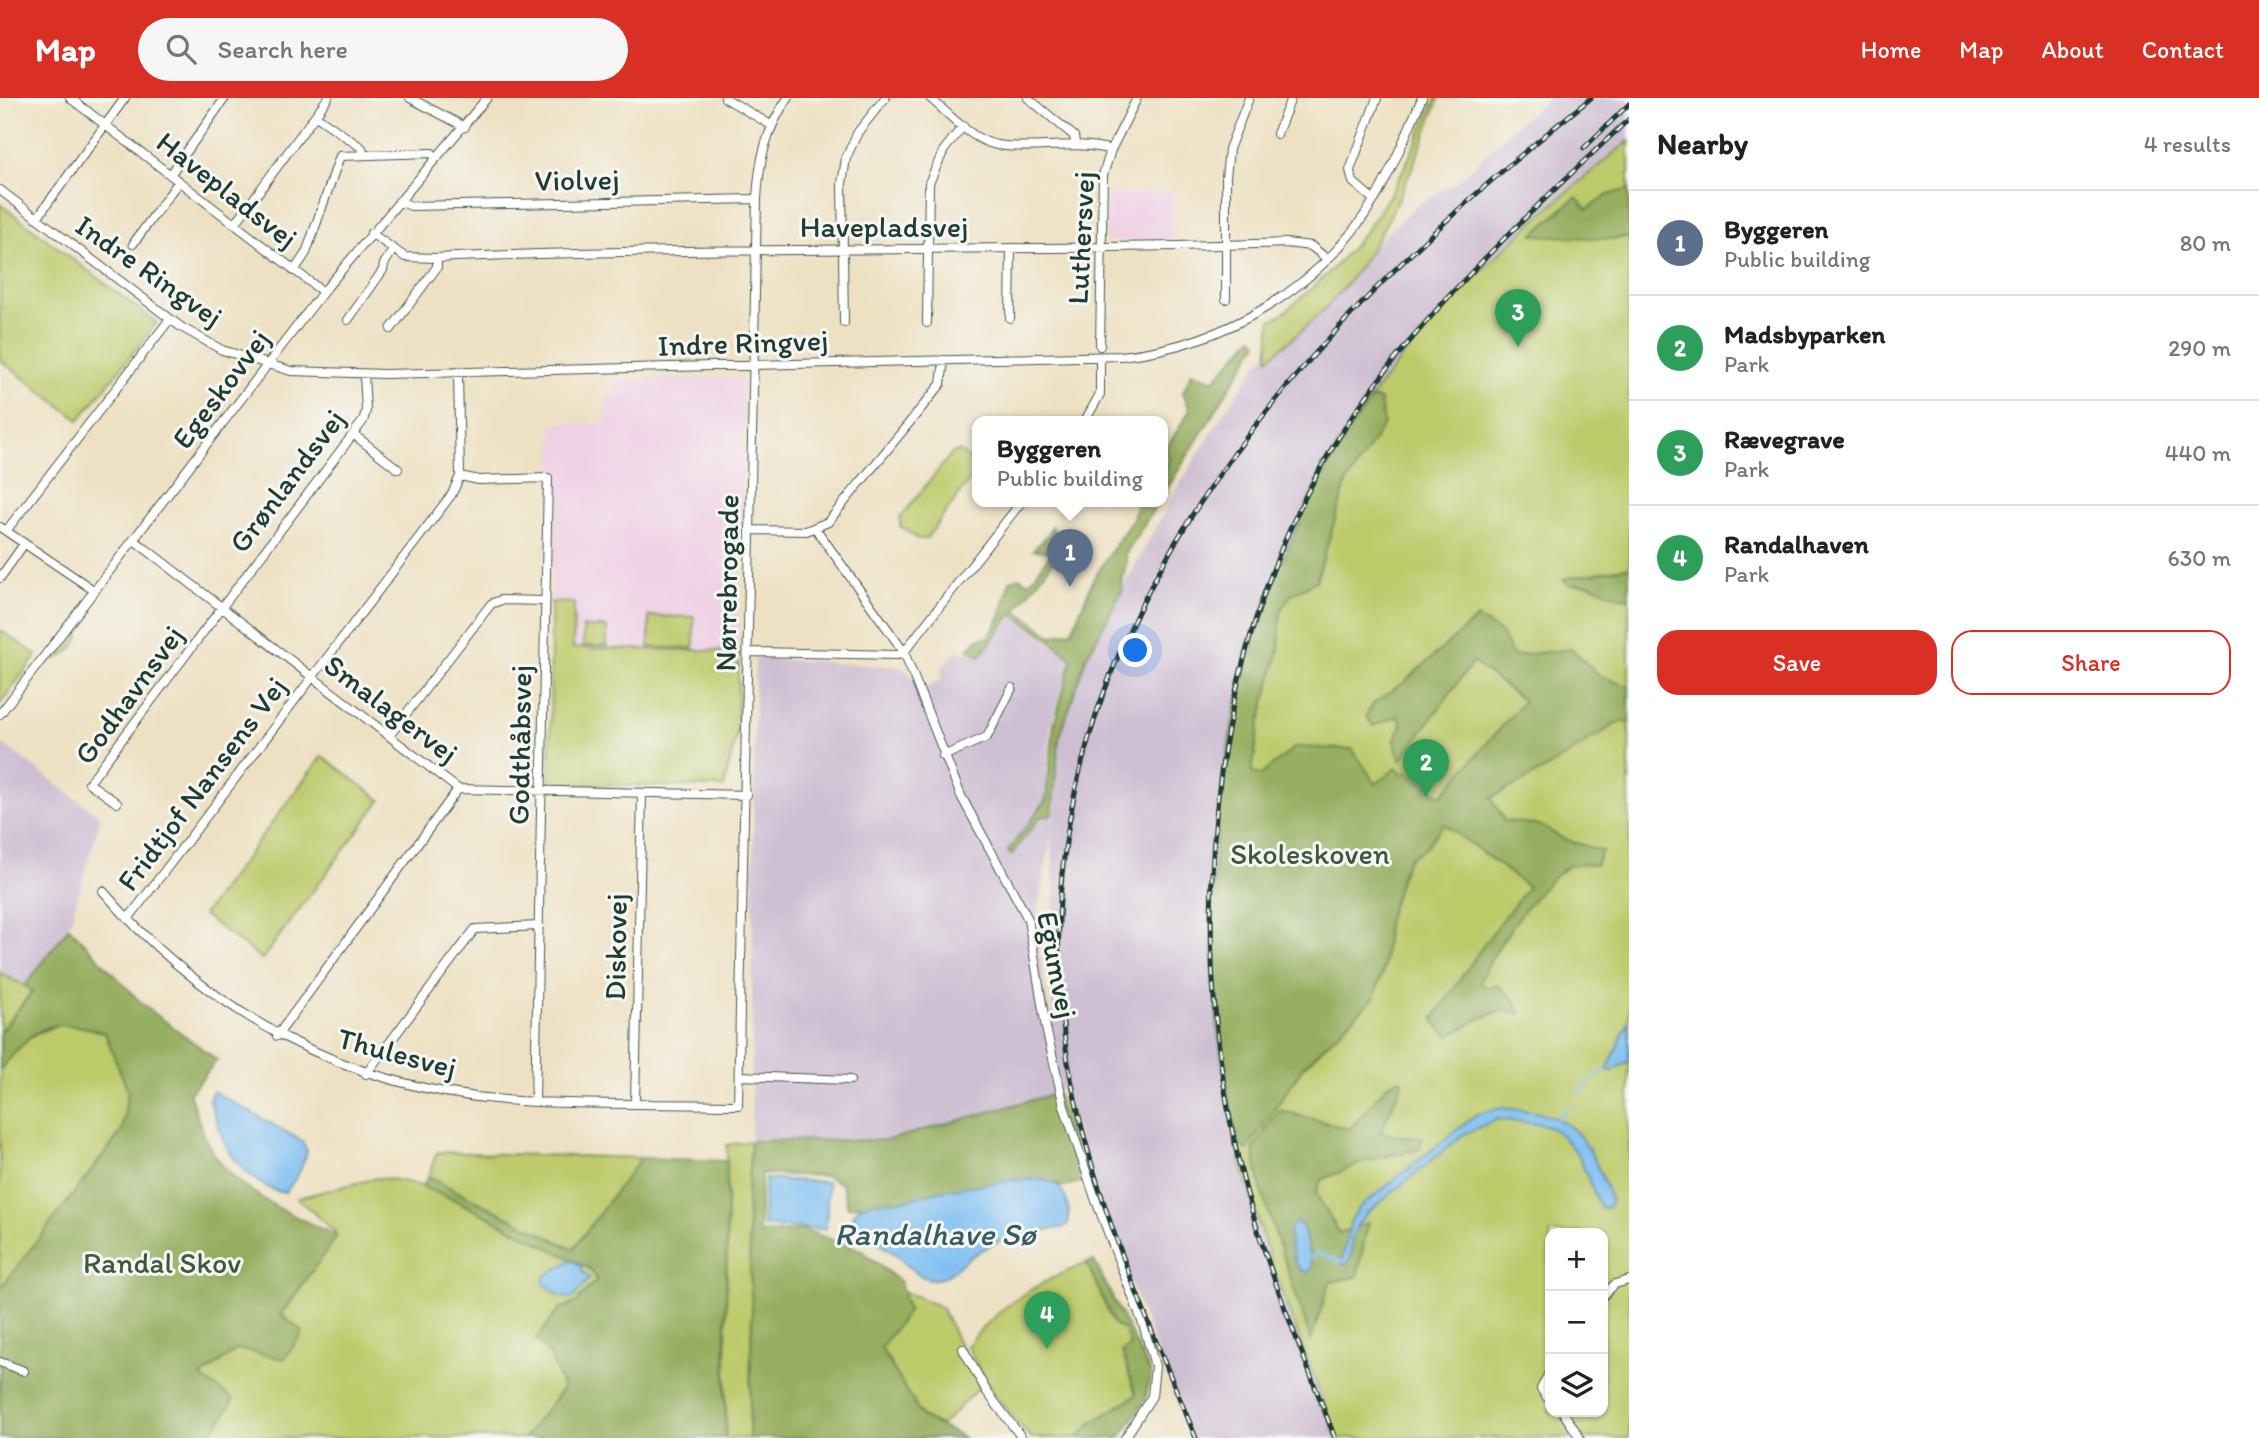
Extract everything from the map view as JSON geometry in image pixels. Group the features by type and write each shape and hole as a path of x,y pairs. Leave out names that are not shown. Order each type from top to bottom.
{"street":[{"name":"Havepladsvej","path":"70,98 323,292"},
{"path":"37,218 125,98"},
{"path":"170,175 225,98"},
{"path":"235,224 328,98"},
{"path":"410,98 465,127"},
{"name":"Egeskovvej","path":"0,715 323,292 487,98"},
{"path":"725,98 771,125"},
{"name":"Nørrebrogade","path":"738,1105 747,795 757,199 759,163 771,125 788,98"},
{"path":"844,323 842,184 846,158 858,132 885,98"},
{"path":"930,98 962,125 996,145 1075,143 1111,150"},
{"path":"1028,98 1074,136 1075,143"},
{"name":"Luthersvej","path":"1100,346 1103,176 1111,150 1137,98"},
{"path":"1226,299 1229,149 1249,98"},
{"path":"1277,134 1291,98"},
{"path":"1374,200 1353,182 1350,170 1377,98"},
{"name":"Indre Ringvej","path":"0,190 170,319 222,350 267,366 311,373 1100,357 1178,347 1229,328 1288,293 1327,259 1374,200 1422,98"},
{"path":"316,116 362,148 363,153"},
{"path":"927,323 929,183 944,150 962,125"},
{"path":"293,271 306,253 340,156 363,153 432,153 437,158"},
{"path":"133,244 179,181"},
{"name":"Violvej","path":"399,201 411,206 757,199"},
{"name":"Havepladsvej","path":"371,233 405,257 437,258 757,251 1101,249 1298,243 1311,246 1327,259"},
{"path":"1010,318 1012,249"},
{"path":"348,320 383,270 393,250"},
{"path":"391,329 437,267 437,258"},
{"path":"95,591 3,529 170,319"},
{"path":"1088,416 1100,394 1100,357"},
{"path":"750,530 816,529 836,515 941,384 944,360"},
{"path":"458,372 460,476"},
{"name":"Grønlandsvej","path":"221,607 354,434 366,411 364,374"},
{"path":"354,434 398,469"},
{"name":"Godthåbsvej","path":"460,476 479,480 548,478 535,1101"},
{"name":"Fridtjof Nansens Vej","path":"128,919 452,494 460,476"},
{"path":"748,652 898,655 904,652 1017,507"},
{"name":"Egumvej","path":"816,529 904,652 943,756 976,825 1028,919 1046,1028 1064,1106 1151,1347 1155,1366 1152,1396 1125,1438"},
{"name":"Smalagervej","path":"134,540 457,789 747,795"},
{"path":"0,578 24,544"},
{"path":"389,736 491,604 501,600 545,601"},
{"name":"Godhavnsvej","path":"117,803 89,783 221,607"},
{"path":"943,756 986,737 1012,688"},
{"path":"277,1035 457,789"},
{"name":"Diskovej","path":"635,1102 642,794"},
{"name":"Thulesvej","path":"103,891 169,960 209,992 277,1035 366,1073 451,1093 535,1101 738,1105"},
{"path":"366,1073 475,929 539,926"},
{"path":"740,1076 850,1080"},
{"path":"1608,1291 1615,1284 1629,1280"},
{"path":"963,1349 987,1392 1022,1438"},
{"path":"0,1362 24,1371"},
{"path":"1566,1417 1580,1438"}],"shaded area":[{"path":"1550,98 1629,98 1629,141 1561,195 1438,316 1394,368 1341,442 1293,533 1251,649 1234,715 1217,849 1215,985 1222,1060 1236,1133 1338,1438 1191,1438 1100,1205 1063,1087 1057,1093 888,1140 751,1141 755,658 901,667 925,688 941,680 942,667 956,651 981,656 1013,615 1071,659 1051,725 1046,774 1052,827 1060,740 1085,657 1179,485 1218,422 1261,359 1323,295 1414,207 1460,179 1517,124","holes":["1051,836 1054,879 1052,1034 1035,924"]},
{"path":"1173,192 1174,238 1106,241 1107,195"},
{"path":"740,377 744,382 739,651 573,648 574,604 551,601 553,423 605,423 606,394 615,394 615,380"},
{"path":"0,742 101,817 69,927 25,986 0,973"}],"green space":[{"path":"1436,98 1439,98 1420,150 1398,200 1371,249 1331,302 1268,359 1271,320 1281,315 1326,275 1366,230 1396,184"},
{"path":"1629,141 1629,1438 1337,1438 1261,1232 1231,1116 1218,1024 1215,931 1219,838 1228,751 1248,661 1276,579 1313,490 1331,456 1371,397 1437,317 1473,279 1549,208"},
{"path":"1629,189 1629,237 1607,239 1533,235 1576,197 1587,209 1608,195"},
{"path":"0,204 157,323 79,420 0,360"},
{"path":"1253,337 1258,342 1168,487 1168,446 1190,410 1183,392 1192,372 1213,381"},
{"name":"Skoleskoven","path":"1372,398 1380,400 1384,424 1346,484 1316,581 1291,595 1281,610 1279,650 1259,725 1252,773 1261,775 1295,747 1352,749 1376,784 1396,768 1402,774 1408,772 1441,796 1524,701 1473,662 1401,760 1394,741 1402,725 1398,716 1373,726 1366,716 1373,704 1403,683 1477,618 1500,632 1513,656 1572,649 1599,675 1629,687 1629,721 1619,722 1544,770 1491,798 1505,821 1540,825 1564,839 1602,851 1596,865 1569,866 1544,887 1518,919 1486,969 1480,983 1487,987 1500,986 1515,1001 1520,1014 1505,1010 1483,1017 1449,1036 1436,1025 1434,1018 1484,944 1528,887 1444,824 1424,849 1409,858 1401,876 1387,923 1384,967 1374,998 1303,1067 1247,1150 1239,1145 1221,1051 1213,954 1215,855 1227,757 1249,660 1280,567 1321,479"},
{"path":"959,451 972,460 972,477 926,539 918,539 900,526 900,518 952,453"},
{"path":"1136,507 1155,507 1126,553 1121,584 1123,589 1086,658 1059,739 1052,815 1040,817 1011,855 1008,851 1046,800 1054,725 1072,659 1047,637 1012,614 980,656 968,649 978,639 989,637 1000,618 1010,581 1019,577 1029,583 1052,552 1033,550 1048,535 1052,526 1059,544 1070,529 1075,533 1016,610 1052,636 1072,631 1094,578 1133,518"},
{"path":"1629,567 1629,597 1614,595 1590,585 1572,584 1563,579"},
{"path":"551,602 574,603 573,648 739,651 737,732 724,787 550,784"},
{"path":"649,616 694,617 694,648 649,647"},
{"path":"80,623 79,636 74,646 53,660"},
{"path":"583,627 607,627 607,646 583,646"},
{"path":"0,630 37,655 0,704"},
{"path":"322,756 381,800 262,959 203,915"},
{"name":"Randal Skov","path":"69,927 142,1004 217,1060 189,1094 206,1140 226,1169 239,1182 270,1203 337,1236 281,1314 303,1332 284,1359 237,1349 201,1377 233,1399 224,1416 206,1438 0,1438 0,1289 122,1131 128,1091 105,1033 70,1025 45,1028 34,1034 0,1070 0,1032 33,991 25,986"},
{"path":"0,973 33,990 0,1032"},
{"path":"71,1023 105,1033 128,1091 122,1131 0,1289 0,1070 30,1038 48,1029"},
{"path":"1400,1079 1403,1082 1380,1133 1422,1138 1420,1149 1366,1161 1321,1180 1316,1193 1339,1233 1368,1223 1357,1277 1330,1282 1311,1340 1262,1193 1253,1149 1279,1110 1350,1129 1388,1084"},
{"path":"1057,1093 1084,1181 1061,1187 1057,1183 944,1190 911,1199 848,1207 842,1184 827,1176 761,1174 759,1233 804,1230 861,1250 900,1282 908,1311 881,1348 923,1418 965,1438 749,1438 752,1314 747,1196 751,1141 888,1140"},
{"path":"751,1141 747,1196 752,1314 749,1438 726,1438 727,1145"},
{"path":"437,1152 641,1158 573,1249 428,1177"},
{"path":"641,1158 727,1161 725,1438 524,1438 563,1388 550,1355 536,1340 559,1309 576,1303 597,1279 589,1268 455,1200 422,1187 428,1177 573,1249"},
{"path":"377,1178 402,1181 456,1199 589,1268 597,1279 576,1303 559,1309 550,1355 563,1388 723,1438 206,1438 224,1416 201,1377 237,1349 284,1358 281,1314 295,1298 335,1232 297,1198"},
{"path":"1094,1261 1151,1374 1145,1400 1120,1438 1077,1438 1093,1422 1136,1395 1122,1352 1130,1346 1124,1329 1114,1325 1087,1263"},
{"path":"1087,1263 1114,1325 1124,1329 1131,1346 1123,1352 1136,1395 1093,1422 1077,1438 1031,1438 992,1392 967,1346 992,1318 1021,1296 1052,1278"},
{"path":"903,1291 941,1307 980,1386 941,1426 923,1418 881,1348 908,1311"}],"water":[{"path":"1629,1020 1629,1061 1612,1071 1607,1070"},
{"path":"213,1091 302,1141 307,1151 300,1171 286,1192 270,1189 262,1184 233,1157 223,1139 209,1099"},
{"path":"1502,1108 1547,1115 1575,1131 1603,1178 1612,1201 1608,1208 1600,1207 1578,1154 1559,1133 1546,1125 1498,1119 1464,1134 1366,1214 1357,1225 1352,1239 1351,1257 1346,1265 1341,1263 1351,1221 1358,1209 1477,1114"},
{"path":"765,1179 828,1182 826,1229 763,1226"},
{"name":"Randalhave Sø","path":"1036,1179 1056,1185 1066,1200 1068,1224 1061,1228 1036,1231 1002,1241 980,1251 943,1278 926,1278 916,1272 864,1233 853,1216 859,1208 868,1203 911,1199 943,1190"},
{"path":"1296,1222 1303,1227 1312,1266 1309,1272 1300,1270 1290,1245 1290,1232"},
{"path":"571,1260 581,1265 583,1272 590,1278 572,1299 560,1296 544,1284 544,1277"}],"waterway":[{"path":"1578,1094 1591,1080 1607,1069"},
{"path":"1557,1119 1568,1106"},
{"path":"1308,1259 1317,1253 1342,1262"}],"railway":[{"path":"1196,1438 1139,1300 1105,1206 1090,1159 1068,1062 1059,912 1080,771 1126,638 1193,514 1277,399 1374,291 1480,191 1591,98"},
{"path":"1584,148 1629,104"},
{"path":"1335,1438 1282,1300 1247,1194 1221,1066 1212,971 1212,875 1220,779 1238,684 1264,593 1301,505 1348,423 1409,342 1480,263 1629,119"}],"place":[{"name":"Rævegrave","path":"1518,347"},
{"name":"Byggeren","path":"1070,587"},
{"name":"Madsbyparken","path":"1426,797"},
{"name":"Randalhaven","path":"1047,1349"}]}
